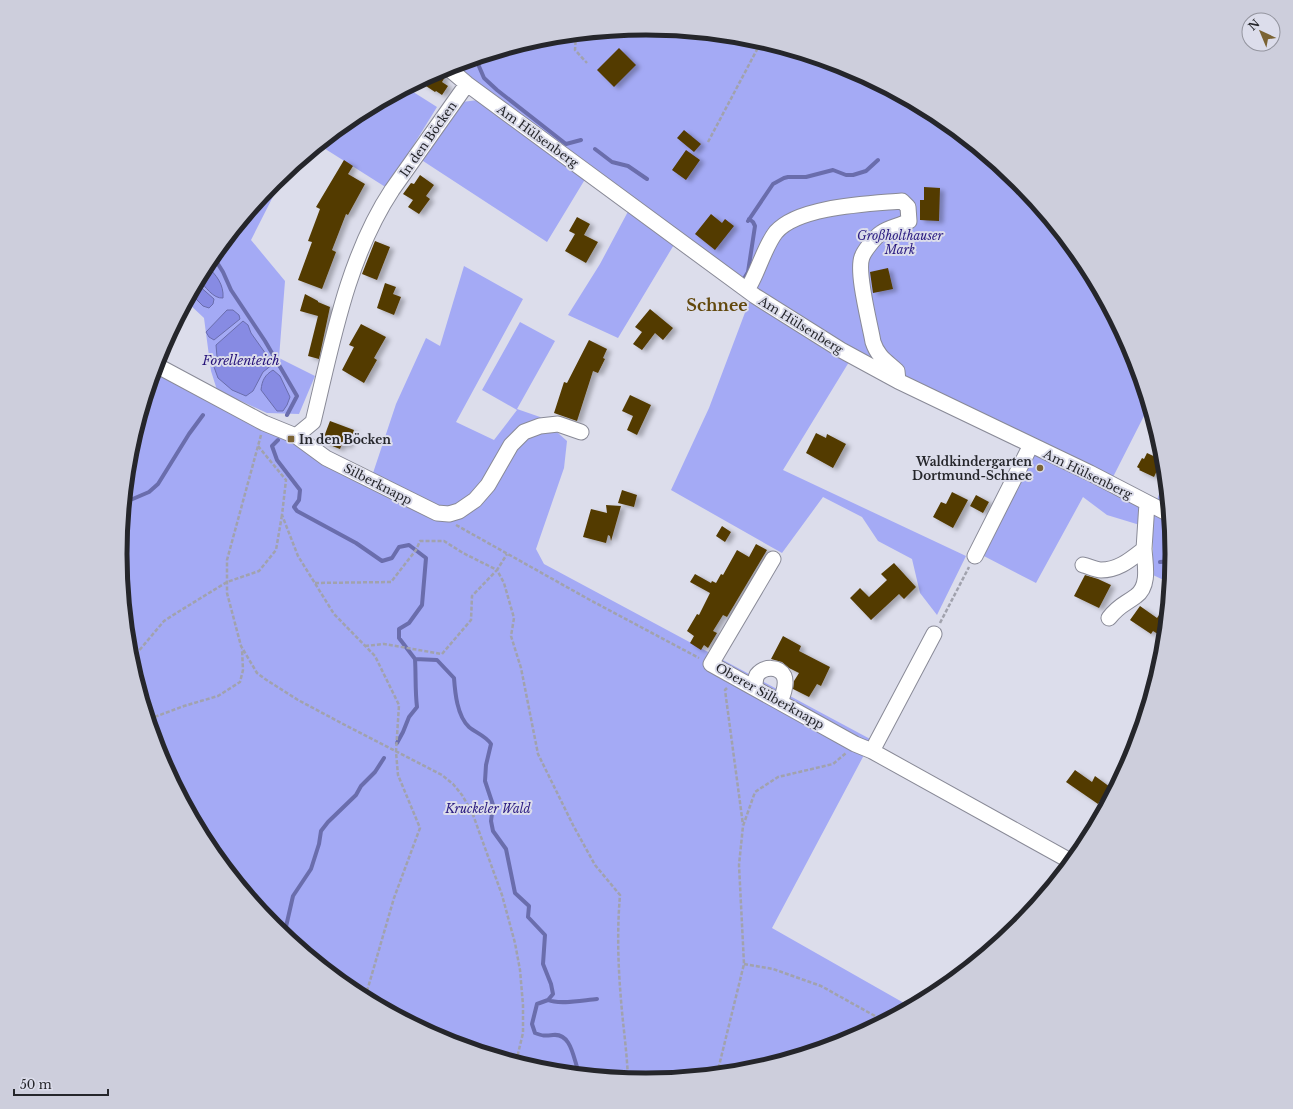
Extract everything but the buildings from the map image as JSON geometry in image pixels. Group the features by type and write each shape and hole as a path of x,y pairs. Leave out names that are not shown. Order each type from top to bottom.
{"street":[{"name":"Am Hülsenberg","path":"454,73 747,290 821,338 898,381 1090,473 1164,512"},
{"name":"In den Böcken","path":"296,436 314,422 346,291 369,230 392,190 467,84"},
{"path":"747,290 754,279 765,251 776,232 795,218 858,204 902,201 908,207 909,221 902,225 890,228 880,234 862,257 860,273 876,352 897,372 898,381"},
{"name":"Silberknapp","path":"162,368 264,423 296,436 326,458 437,513"},
{"path":"437,513 449,514 459,511 475,500 488,486 511,445 524,432 540,426 558,424 581,432"},
{"path":"975,556 1031,445"},
{"name":"Am Hülsenberg","path":"1109,618 1116,609 1136,596 1143,588 1145,576 1144,549 1147,503"},
{"path":"1083,565 1100,570 1116,568 1144,549"},
{"name":"Oberer Silberknapp","path":"773,559 711,664 1067,859"},
{"path":"872,752 934,634"},
{"path":"754,688 757,675 762,670 775,668 784,676 785,682 780,702"}],"path":[{"path":"576,40 575,50 587,63"},
{"path":"708,142 759,48"},
{"path":"137,653 164,622 227,582 259,571 276,550 286,480 258,446 227,560 227,582 227,592 241,646 244,670 240,682 218,696 154,717"},
{"path":"437,513 590,600 711,664"},
{"path":"282,516 298,556 334,614 375,656 399,704 396,752 398,775 420,828 394,898 367,992"},
{"path":"315,582 391,582 416,550 420,541 444,541 463,554 497,570 504,583 514,618 510,636 521,668 538,754 573,825 595,865 620,896 618,926 621,999 628,1073"},
{"path":"365,646 384,644 442,654 471,620 472,596 497,570 507,554"},
{"path":"934,634 975,556"},
{"path":"241,646 257,673 265,679 298,700 442,776 453,784 462,795 472,812 502,895 516,950 520,970 523,1005 523,1033 517,1057"},
{"path":"718,1069 744,964 739,865 743,826 725,690 736,678"},
{"path":"743,826 755,792 778,777 833,764 855,744"},
{"path":"744,964 773,969 821,986 878,1019"}],"green space":[{"name":"Großholthauser Mark","path":"646,35 680,36 714,39 781,53 845,75 906,105 963,142 1014,187 1059,238 1096,295 1126,356 1146,413 1113,477 832,343 744,283 668,223 574,153 537,128 460,70 512,53 579,39"},
{"path":"412,91 437,107 387,188 323,148 358,123"},
{"path":"478,100 587,176 547,242 420,159 462,102"},
{"path":"277,190 251,240 285,281 279,358 315,376 299,414 267,413 217,390 211,371 204,318 191,306 197,295 234,238"},
{"path":"632,204 678,238 618,338 568,315 600,264"},
{"name":"Kruckeler Wald","path":"464,266 523,299 456,422 494,440 517,410 482,390 520,322 555,341 517,409 540,417 567,441 564,468 536,549 544,564 872,740 772,928 906,1004 845,1034 813,1046 748,1064 714,1070 680,1073 613,1073 579,1070 545,1064 512,1056 448,1034 387,1004 330,967 304,945 279,922 234,871 197,814 167,753 145,689 131,622 127,554 131,487 145,420 161,372 370,482 396,404 426,338 440,346"},
{"path":"749,302 849,362 783,470 966,556 937,615 920,593 912,559 878,541 862,517 823,497 782,553 671,490 709,408"},
{"path":"1031,451 1157,500 1162,486 1165,521 1165,581 1153,575 1153,529 1107,515 1083,497 1036,583 980,554"}],"water":[{"path":"212,271 221,284 223,298 219,298 203,285"},
{"path":"201,288 214,299 213,304 209,308 203,306 195,298"},
{"name":"Forellenteich","path":"227,310 233,310 239,315 240,319 214,340 209,337 206,332"},
{"name":"Forellenteich","path":"243,321 248,325 251,333 273,364 263,372 253,391 246,396 232,390 218,378 214,367 217,357 216,345"},
{"name":"Forellenteich","path":"273,370 280,376 290,397 283,411 277,411 261,390 264,378"}],"waterway":[{"path":"478,64 484,78 497,90 566,144 581,140"},
{"path":"595,149 612,162 628,166 647,179"},
{"path":"748,221 773,184 784,178 806,177 833,170 846,175 853,175 866,171 878,160"},
{"path":"745,277 748,272 755,226 749,219"},
{"path":"217,263 231,290 265,341 297,396 287,415"},
{"path":"130,500 149,492 158,484 189,434 203,415"},
{"path":"278,440 272,446 277,460 300,490 299,500 294,507 297,511 356,543 382,561 392,558 399,547 409,545 426,558 422,605 409,623 399,629 399,638 415,659 437,660 454,678 457,704 462,717 469,727 484,737 491,744 486,765 485,781 493,805 491,821 493,831 506,849 515,893 529,906 528,917 545,935 543,964 551,984 553,994 548,1000 537,1004 532,1024 535,1033 544,1036 559,1035 567,1041 577,1067 574,1069"},
{"path":"1160,562 1166,562"},
{"path":"397,743 409,717 417,707 415,659"},
{"path":"286,928 293,896 311,869 319,844 321,831 328,822 356,795 361,786 375,772 384,758"},
{"path":"548,1000 565,1002 597,999"}],"place":[{"name":"In den Böcken","path":"291,439"},
{"name":"Waldkindergarten Dortmund-Schnee","path":"1040,468"}],"district":[{"name":"Schnee","path":"717,305"}]}
